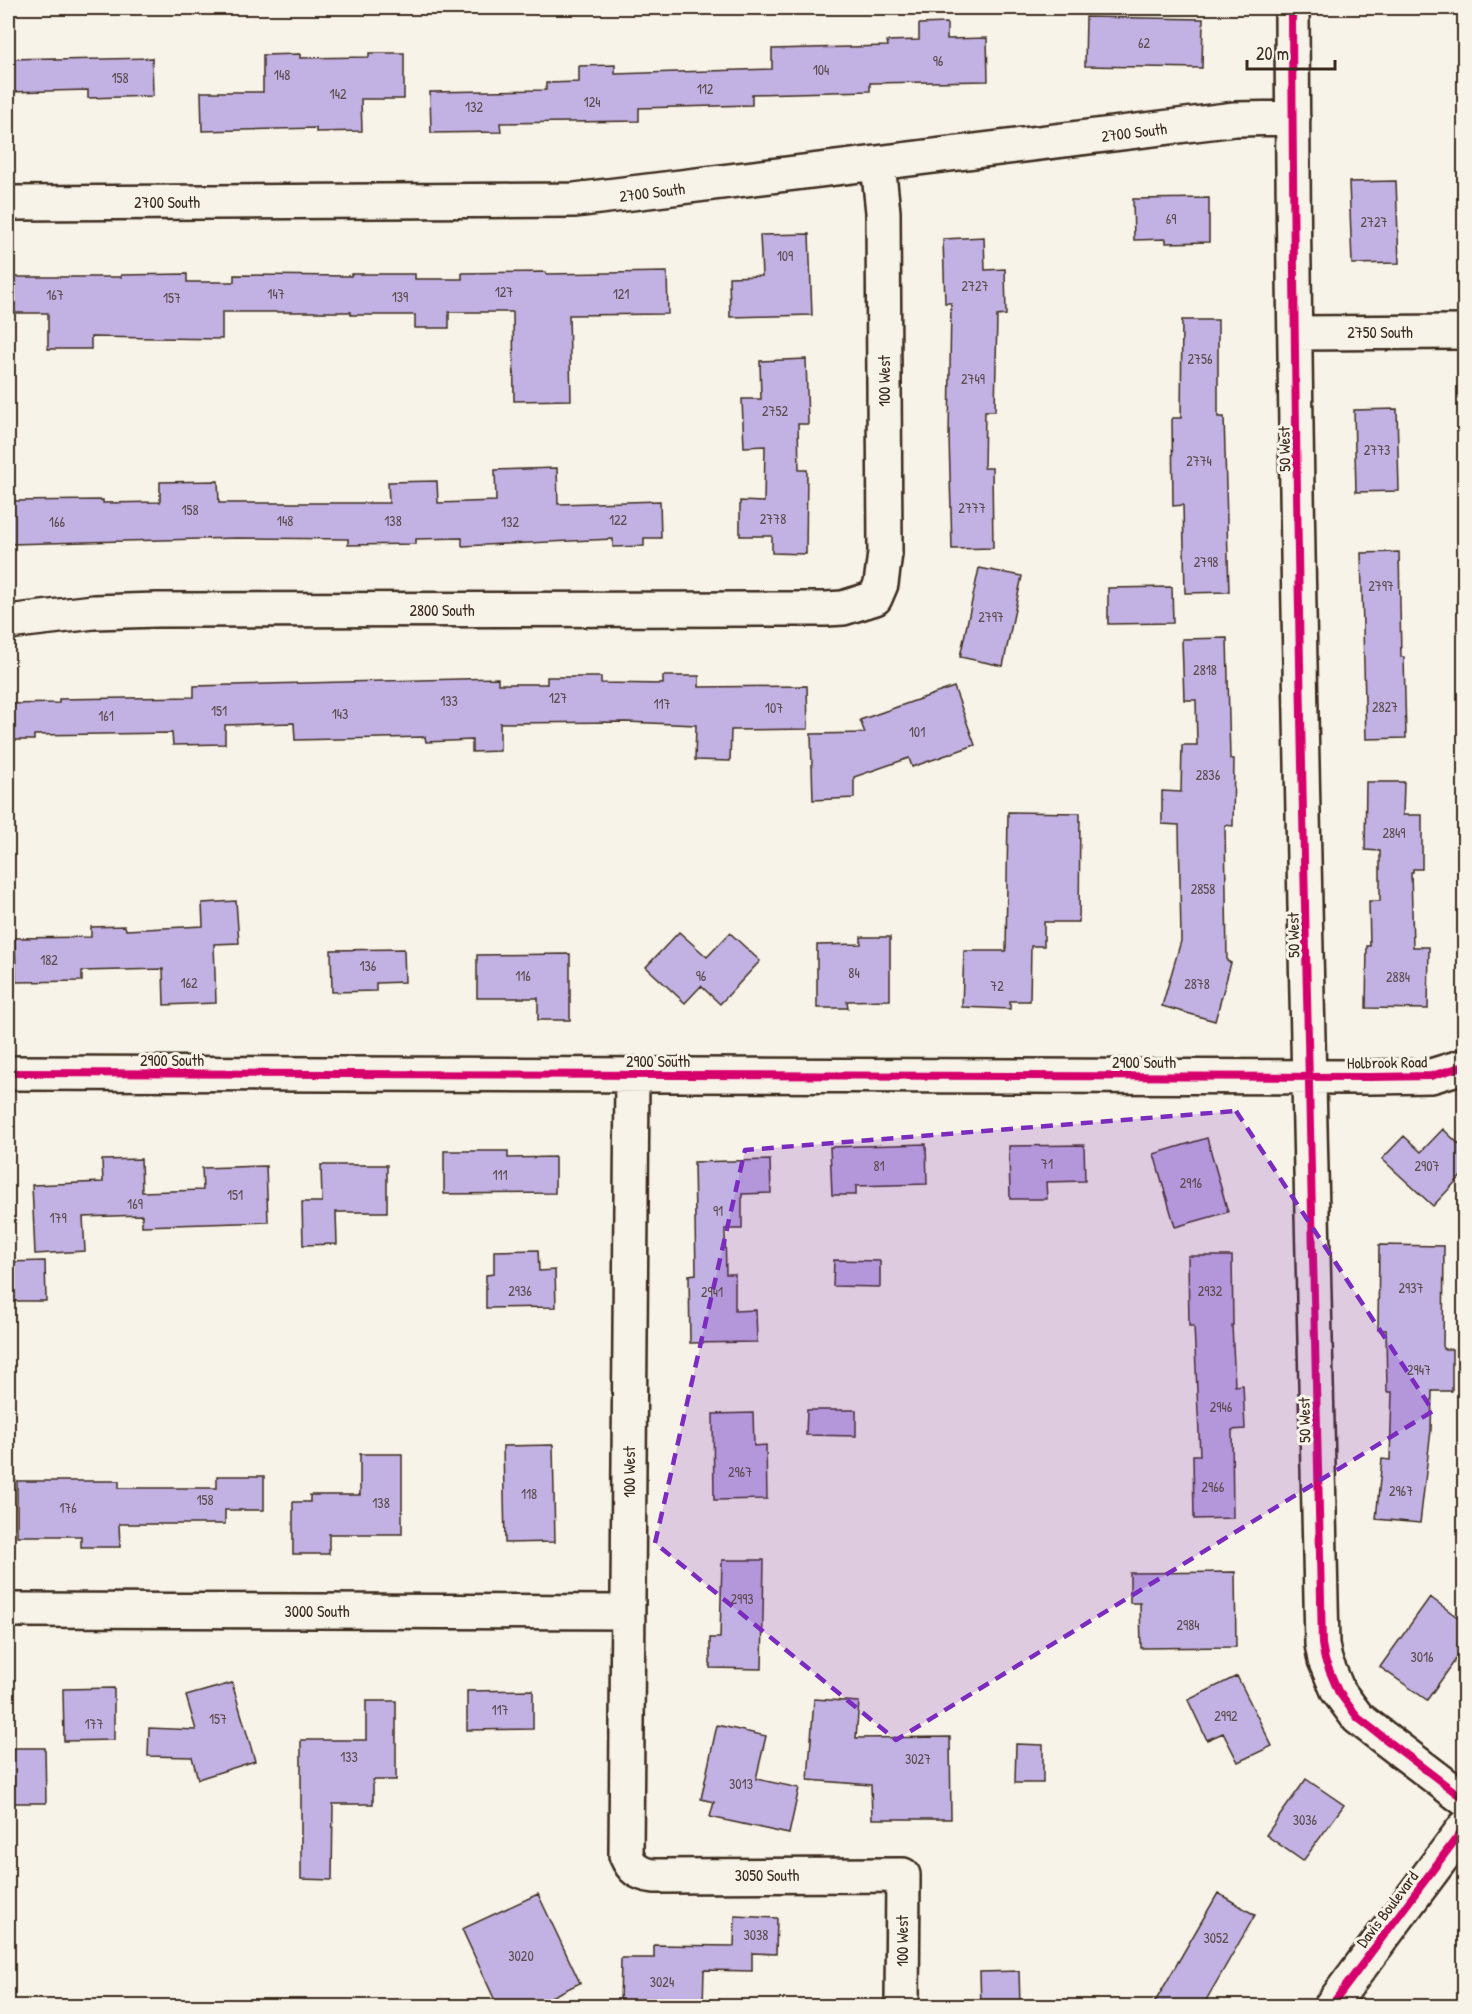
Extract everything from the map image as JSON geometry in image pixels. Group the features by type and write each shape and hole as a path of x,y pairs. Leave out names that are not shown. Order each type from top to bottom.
{"street":[{"name":"50 West","path":"1292,8 1295,333 1322,1644 1325,1660 1338,1691 1358,1718 1464,1798"},
{"name":"2700 South","path":"8,202 575,200 1235,119 1293,118"},
{"name":"100 West","path":"875,598 881,584 885,553 883,212 878,164"},
{"name":"2750 South","path":"1295,333 1464,332"},
{"name":"2800 South","path":"8,621 94,612 157,610 826,609 843,608 875,598"},
{"name":"Holbrook Road","path":"1309,1076 1431,1076 1464,1066"},
{"name":"2900 South","path":"8,1073 1309,1076"},
{"name":"100 West","path":"632,1074 625,1847 626,1855 633,1868"},
{"name":"3000 South","path":"8,1611 627,1612"},
{"name":"Davis Boulevard","path":"1331,2007 1464,1827"},
{"name":"3050 South","path":"633,1868 638,1873 654,1876 903,1875"},
{"name":"100 West","path":"902,2007 903,1875"}],"highlighted area":[{"path":"1236,1111 1433,1411 896,1740 655,1543 745,1150"}],"building":[{"path":"1086,17 1203,19 1202,68 1085,66"},
{"path":"947,23 947,39 987,38 988,81 870,83 870,91 752,94 752,105 639,108 639,121 500,123 501,132 431,133 430,92 546,90 546,83 579,82 579,66 615,65 615,74 772,69 772,49 888,46 887,41 919,40 919,24"},
{"path":"369,53 404,53 404,99 361,99 362,131 316,132 316,128 202,131 201,92 263,92 263,55 300,54 300,58 369,57"},
{"path":"55,58 55,60 152,58 153,96 88,98 88,90 8,92 8,59"},
{"path":"1396,181 1399,263 1352,264 1349,182"},
{"path":"1209,198 1209,242 1166,243 1166,239 1134,240 1133,199"},
{"path":"809,234 812,315 730,317 729,277 762,276 760,235"},
{"path":"984,237 985,270 1005,269 1006,315 997,316 995,411 985,411 984,468 992,468 993,548 952,549 949,437 951,303 945,303 943,239"},
{"path":"546,272 546,274 667,272 668,314 569,315 571,400 514,401 513,312 449,312 449,328 415,328 415,315 351,315 351,312 222,312 222,339 91,337 91,349 48,349 48,313 8,313 8,277 121,277 121,275 187,274 187,282 234,282 234,275 415,274 415,279 462,279 462,273"},
{"path":"1182,320 1218,320 1218,417 1224,417 1229,592 1185,593 1183,505 1173,506 1172,418 1181,418"},
{"path":"806,359 808,424 798,424 799,470 807,470 806,554 772,553 772,536 740,536 740,501 764,502 765,446 744,447 742,399 761,399 760,361"},
{"path":"1397,409 1399,491 1356,492 1354,410"},
{"path":"557,468 558,504 660,501 661,538 644,538 644,546 613,547 613,539 462,546 462,538 416,539 416,544 348,545 348,539 237,538 11,544 10,501 160,502 160,482 218,481 219,503 389,503 388,482 437,481 438,503 496,501 495,470"},
{"path":"1399,552 1401,657 1404,657 1406,738 1366,739 1361,553"},
{"path":"979,568 1022,576 1003,666 960,657"},
{"path":"1172,587 1173,623 1108,624 1108,588"},
{"path":"1227,638 1230,759 1234,759 1233,826 1225,825 1227,961 1231,963 1215,1021 1162,1006 1181,941 1179,825 1162,824 1162,791 1181,792 1182,745 1197,745 1196,700 1184,700 1182,639"},
{"path":"663,676 699,676 699,687 807,686 808,729 731,730 730,761 695,760 696,725 626,722 500,723 500,751 472,752 472,740 426,742 425,737 295,740 294,723 225,725 225,744 173,745 172,733 34,735 34,740 8,740 8,704 59,703 59,699 194,697 194,686 498,678 498,684 547,684 547,677 601,677 601,683 663,684"},
{"path":"954,687 975,745 912,767 909,758 854,777 854,798 813,800 811,734 865,733 860,720"},
{"path":"1366,782 1404,782 1403,815 1422,815 1422,869 1413,869 1411,872 1413,947 1429,947 1428,1009 1366,1008 1367,946 1370,946 1369,901 1380,901 1380,851 1365,850"},
{"path":"1008,812 1080,813 1079,922 1044,922 1044,946 1031,946 1030,1001 1010,1001 1010,1009 962,1007 964,951 1006,951"},
{"path":"236,901 239,943 214,944 216,1003 164,1005 163,969 82,971 82,981 16,982 15,938 91,937 91,927 125,926 126,930 203,926 202,903"},
{"path":"679,932 707,957 730,933 760,961 720,1004 701,986 685,1003 646,967"},
{"path":"861,937 890,937 890,1000 847,1001 848,1008 817,1008 817,945 861,944"},
{"path":"404,949 405,982 376,983 376,991 332,992 331,950"},
{"path":"570,954 570,1020 538,1020 538,998 477,998 477,955"},
{"path":"1443,1129 1464,1149 1464,1173 1433,1206 1382,1159 1404,1136 1421,1152"},
{"path":"1207,1138 1228,1212 1175,1227 1154,1154"},
{"path":"926,1144 927,1184 856,1186 856,1195 832,1195 830,1147"},
{"path":"1084,1145 1085,1181 1046,1182 1047,1199 1010,1199 1009,1146"},
{"path":"444,1151 508,1151 508,1158 555,1157 555,1193 444,1194"},
{"path":"141,1159 142,1192 203,1190 202,1168 266,1166 268,1222 142,1226 142,1215 83,1217 85,1251 35,1254 32,1185 103,1182 102,1160"},
{"path":"770,1160 771,1193 742,1194 742,1229 725,1229 726,1274 735,1274 735,1311 756,1310 757,1342 690,1343 689,1275 696,1274 694,1162"},
{"path":"321,1165 387,1165 387,1212 336,1212 337,1244 303,1245 302,1202 322,1202"},
{"path":"1379,1245 1444,1246 1443,1349 1452,1349 1452,1391 1432,1391 1431,1430 1420,1523 1376,1519 1382,1459 1390,1460 1392,1392 1387,1392 1386,1330 1378,1330"},
{"path":"538,1250 539,1271 555,1270 556,1307 486,1308 486,1275 494,1274 494,1251"},
{"path":"1188,1256 1232,1256 1235,1386 1243,1385 1245,1429 1232,1430 1233,1518 1194,1519 1193,1455 1200,1455 1194,1326 1189,1326"},
{"path":"834,1260 880,1261 880,1287 833,1286"},
{"path":"45,1261 46,1301 8,1301 8,1262"},
{"path":"807,1410 856,1410 856,1436 806,1435"},
{"path":"753,1413 754,1446 766,1445 767,1499 714,1500 713,1414"},
{"path":"553,1445 555,1542 505,1543 503,1446"},
{"path":"360,1454 402,1454 402,1534 329,1534 329,1554 293,1554 293,1502 310,1502 310,1495 360,1495"},
{"path":"217,1476 264,1476 264,1510 225,1510 225,1524 119,1524 120,1547 81,1547 81,1536 17,1536 17,1481 119,1481 119,1488 217,1488"},
{"path":"722,1560 764,1560 762,1669 710,1668 710,1638 720,1638"},
{"path":"1235,1572 1236,1647 1141,1648 1140,1603 1130,1603 1130,1573"},
{"path":"1430,1597 1464,1622 1464,1648 1427,1700 1380,1667"},
{"path":"1237,1676 1272,1746 1238,1762 1223,1733 1207,1740 1188,1700"},
{"path":"232,1683 255,1761 198,1779 192,1757 148,1756 149,1728 196,1730 186,1696"},
{"path":"114,1688 114,1740 64,1741 63,1689"},
{"path":"533,1690 533,1729 467,1730 467,1691"},
{"path":"814,1699 859,1702 856,1738 950,1737 951,1819 872,1819 871,1785 808,1780"},
{"path":"366,1701 396,1701 396,1780 373,1780 373,1804 333,1804 332,1880 301,1879 301,1740 366,1740"},
{"path":"717,1725 766,1736 756,1779 799,1788 789,1834 710,1817 714,1802 701,1799"},
{"path":"1016,1744 1043,1745 1043,1783 1015,1783"},
{"path":"8,1748 45,1748 46,1803 8,1803"},
{"path":"1306,1779 1344,1805 1303,1861 1266,1835"},
{"path":"1218,1893 1255,1915 1202,2007 1152,2007"},
{"path":"538,1894 580,1983 530,2007 498,2007 462,1929"},
{"path":"735,1916 777,1918 776,1954 752,1953 752,1971 704,1970 703,2007 620,2007 621,1958 654,1958 654,1945 734,1946"},
{"path":"1019,1971 1020,2007 981,2007 980,1972"}],"cycle path":[{"path":"1292,8 1299,621 1322,1644 1325,1660 1338,1691 1358,1718 1464,1799"},
{"path":"8,1073 1371,1077 1431,1076 1464,1066"},
{"path":"1331,2006 1464,1828"}]}
